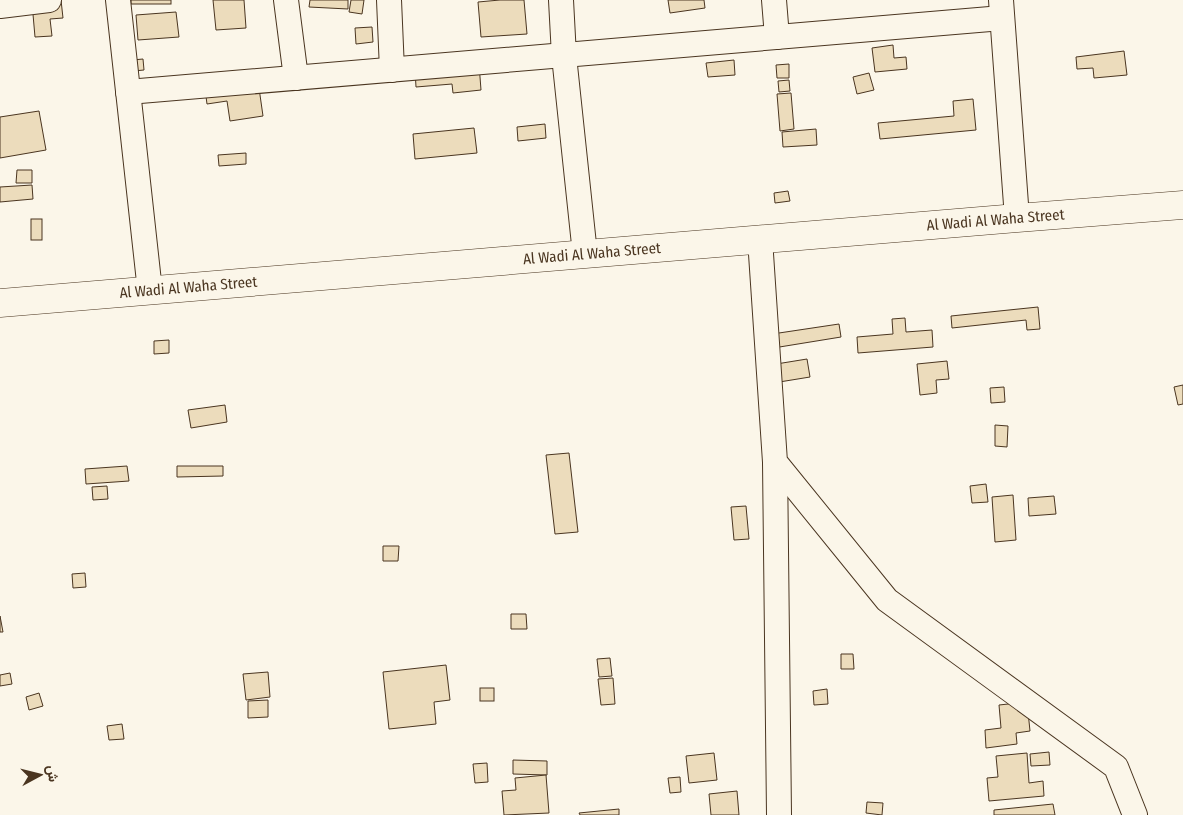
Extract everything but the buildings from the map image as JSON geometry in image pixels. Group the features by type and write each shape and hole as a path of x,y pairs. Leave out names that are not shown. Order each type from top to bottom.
{"main road":[{"name":"Al Wadi Al Waha Street","path":"0,303 1183,205"}],"street":[{"path":"0,6 49,0"},
{"path":"118,0 150,290"},
{"path":"286,0 296,78"},
{"path":"390,0 392,70"},
{"path":"561,0 564,56 584,254"},
{"path":"774,0 777,38"},
{"path":"128,92 777,38 1001,9 1017,218"},
{"path":"760,239 776,462 779,815"},
{"path":"776,462 887,600 1116,767 1135,815"}]}
